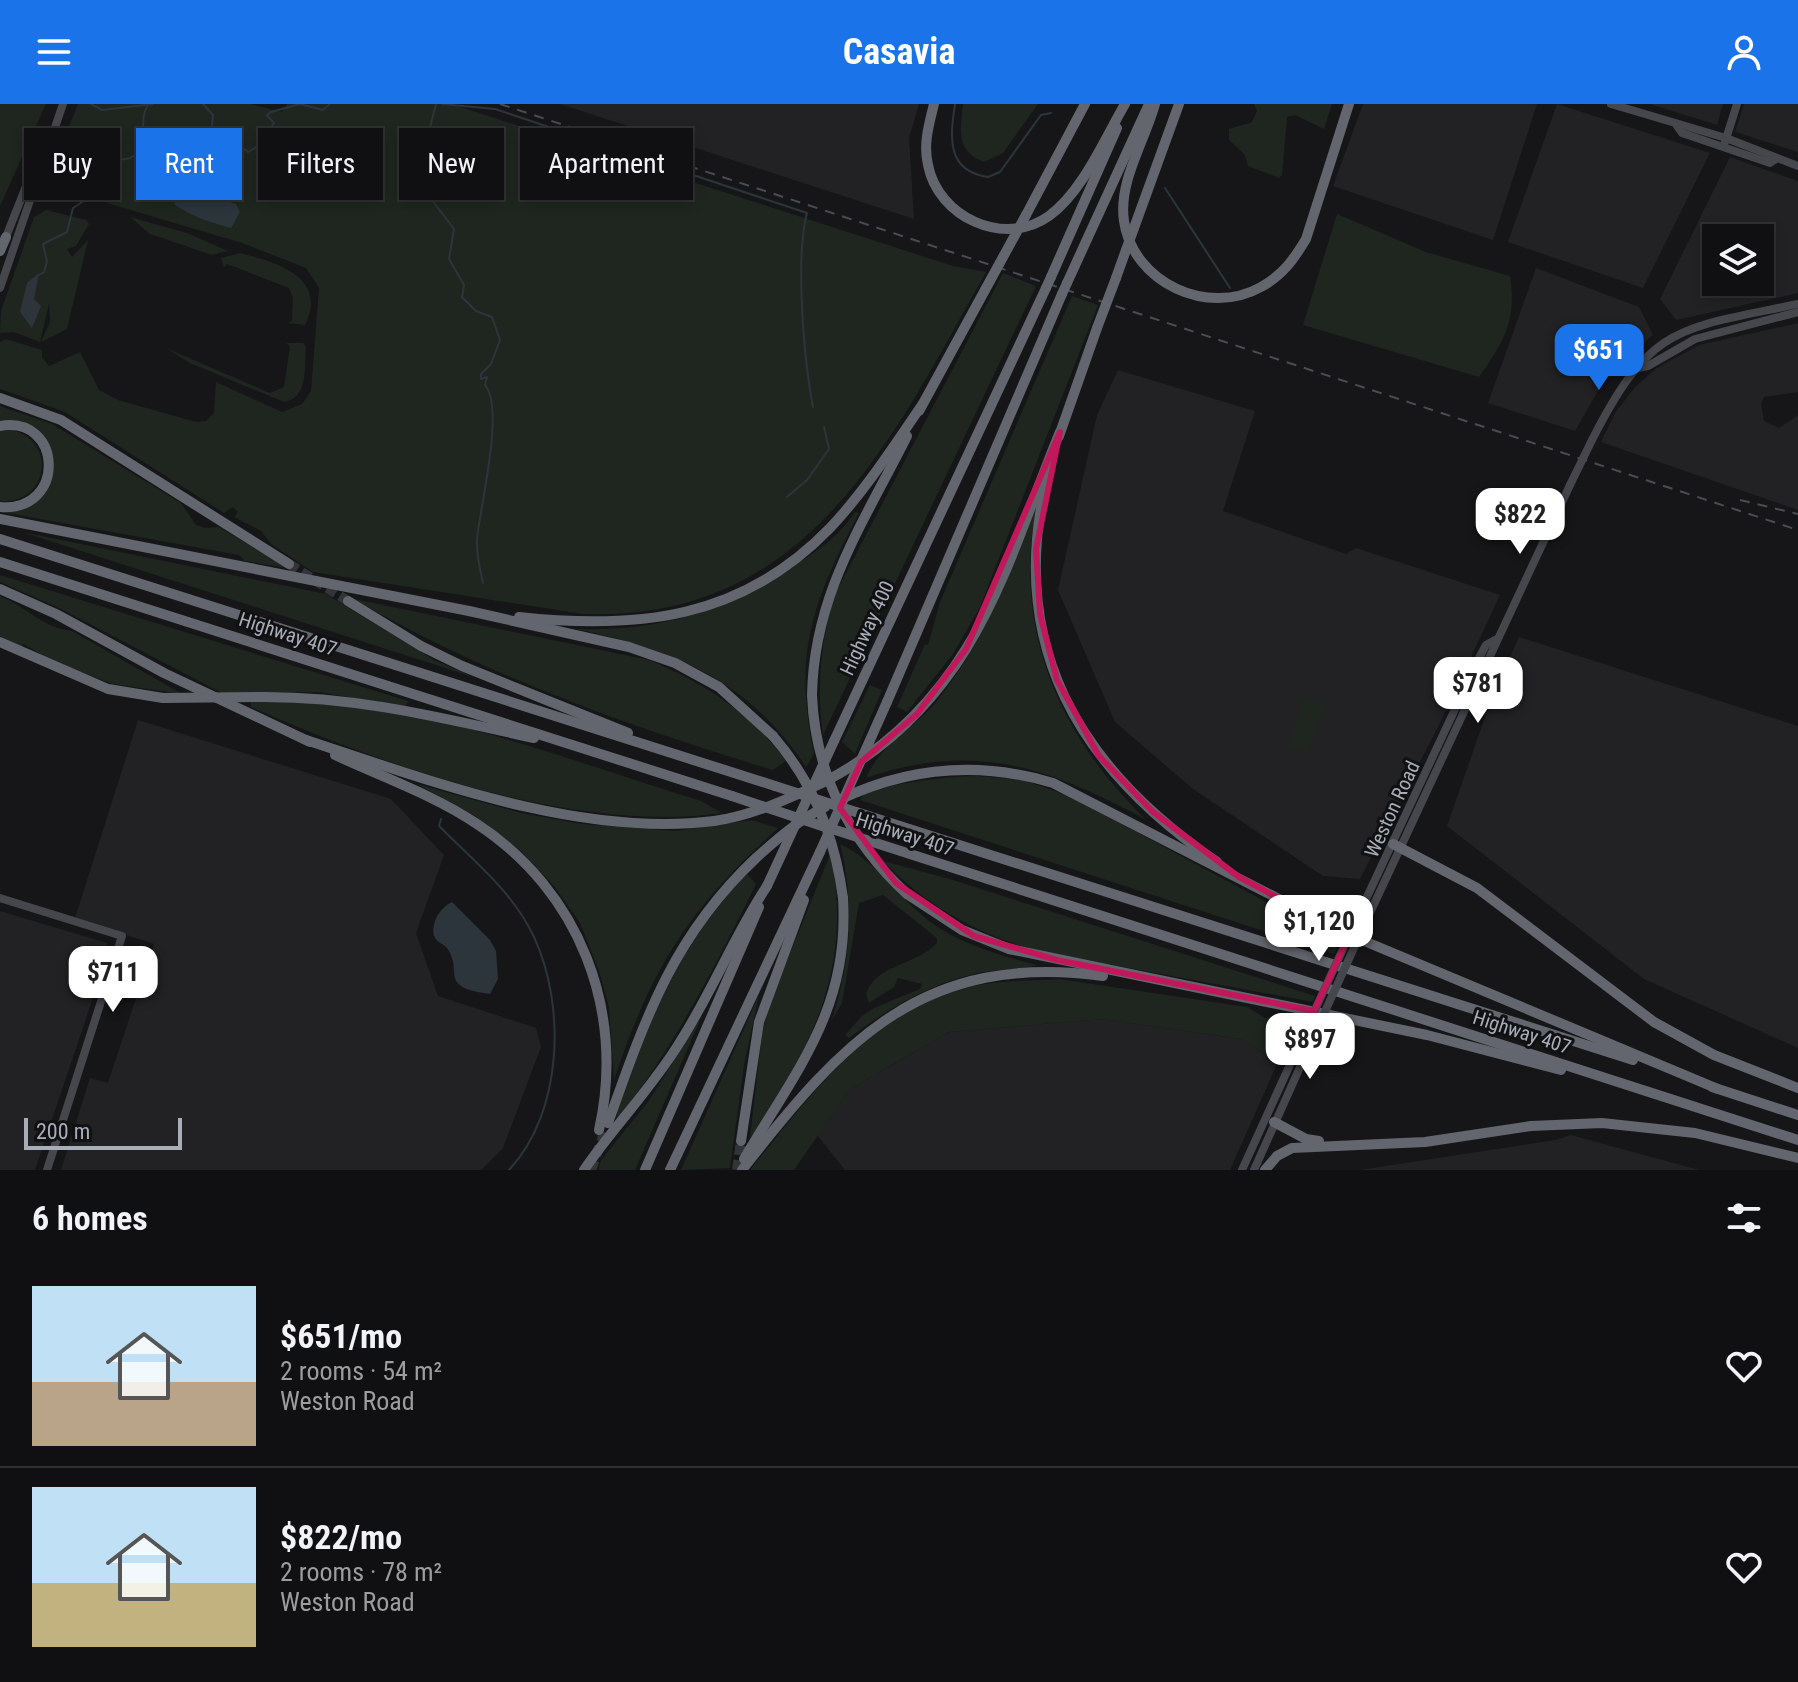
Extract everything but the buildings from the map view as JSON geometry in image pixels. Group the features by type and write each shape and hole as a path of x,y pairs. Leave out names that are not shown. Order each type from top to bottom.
{"highway":[{"path":"934,104 925,147 935,186 965,217 995,229 1012,230 1039,222 1065,202 1126,104"},
{"path":"1085,104 922,405 829,594 816,641 812,695 818,742 834,794 869,853 907,894 962,930 1009,949 1427,1035 1660,1096"},
{"name":"Highway 400","path":"645,1170 767,886 1048,283 1126,104"},
{"path":"1152,104 1128,182 1124,223 1134,252 1146,267 1188,295 1207,298 1242,295 1260,288 1285,271 1295,259 1306,239 1349,104"},
{"path":"670,1170 820,852 1065,289 1152,104"},
{"path":"306,740 445,784 604,820 715,821 791,798 864,760 895,735 936,691 982,620 1060,432 1179,104"},
{"path":"0,253 6,237"},
{"path":"0,398 61,420 289,564"},
{"path":"469,611 568,622 626,622 681,614 731,597 777,572 831,527 922,405"},
{"path":"0,426 18,425 31,431 42,441 49,461 47,480 35,498 16,507 0,507"},
{"path":"1060,432 1043,493 1036,549 1037,581 1047,649 1067,702 1089,742 1130,791 1209,857 1269,896"},
{"path":"0,519 469,611 629,647 675,663 719,687 773,736 800,772 822,813 835,855 843,898 840,967 830,1008 810,1053 740,1170"},
{"name":"Highway 407","path":"0,539 1798,1115"},
{"name":"Highway 407","path":"0,562 1798,1140"},
{"path":"0,589 56,614 202,692 474,822 522,858 542,880 574,926 602,1003 607,1065 603,1126 656,992 684,942 707,910 744,870 810,815 894,778 962,768 1045,780 1090,799 1269,896 1429,970 1718,1089"},
{"path":"348,601 421,646 462,666 678,754"},
{"path":"0,642 108,689 163,698 341,699 401,707 593,751"},
{"path":"1397,846 1477,888 1654,1022 1714,1055 1798,1088"},
{"path":"741,1141 749,1071 761,1013 820,852"},
{"path":"584,1168 668,1062 743,923 767,886"},
{"path":"740,1170 833,1061 880,1022 924,997 971,980 1026,971 1069,972 1181,985"},
{"path":"1270,1120 1306,1139 1353,1145"},
{"path":"1265,1170 1277,1156 1292,1148 1425,1142 1531,1126 1602,1123 1695,1133 1798,1158"}],"main road":[{"path":"54,128 63,104"},
{"path":"1611,104 1677,126 1685,125 1798,166"},
{"path":"1725,142 1737,104"},
{"path":"6,237 24,191"},
{"path":"0,288 32,200"},
{"name":"Weston Road","path":"1242,1170 1270,1120 1397,846 1496,650 1495,640 1619,389 1638,368 1640,359 1680,332 1702,323 1798,304"},
{"name":"Weston Road","path":"1638,368 1648,366 1695,339 1798,312"},
{"path":"0,898 122,936 47,1170"},
{"name":"Weston Road","path":"1254,1170 1270,1120"}],"highlighted area":[{"path":"1060,432 1036,549 1040,614 1057,680 1099,756 1153,812 1239,877 1349,936 1314,1011 1057,960 974,936 896,883 840,808 861,762 917,714 966,649"}],"shaded area":[{"path":"0,104 46,104 35,128 24,128 24,153 0,206"},
{"path":"78,104 250,104 282,112 287,104 451,104 525,128 520,128 520,200 693,200 693,182 953,266 986,272 915,398 876,457 833,509 784,554 728,588 661,609 583,614 313,572 271,544 261,531 234,517 238,512 233,507 224,513 65,412 0,389 0,342 6,339 42,350 42,357 49,366 80,352 99,390 118,400 196,422 206,421 214,413 216,382 282,412 302,404 311,391 319,288 306,268 242,243 107,203 108,200 120,200 120,128 68,128"},
{"path":"560,104 919,104 909,138 914,219 693,147 693,128 634,128"},
{"path":"963,104 1038,104 1003,153 984,162 964,146 961,132"},
{"path":"1254,104 1332,104 1324,129 1295,115 1287,117 1282,175 1279,178 1248,166 1245,155 1229,140 1229,129 1252,122 1257,111"},
{"path":"1363,104 1537,104 1493,240 1333,186"},
{"path":"1557,104 1710,153 1643,288 1508,242"},
{"path":"1650,104 1723,104 1717,125"},
{"path":"1744,104 1798,104 1798,152 1735,132"},
{"path":"1730,157 1798,181 1798,293 1676,320 1660,299"},
{"path":"176,200 224,200 236,204 240,212 231,228 174,204"},
{"path":"46,210 86,220 89,224 76,246 67,249 72,257 88,240 67,329 41,342 50,322 49,304 40,342 14,332 0,333 1,311 34,217"},
{"path":"1337,214 1426,252 1510,276 1510,318 1502,341 1479,377 1303,325"},
{"path":"130,217 187,233 228,251 212,255 150,234"},
{"path":"240,253 283,267 304,283 310,295 311,308 305,325 287,323 292,321 293,298 289,288 227,264 224,267 221,258"},
{"path":"1536,268 1639,307 1653,335 1606,377 1575,431 1488,403"},
{"path":"39,273 34,299 41,306 32,328 20,312 27,283"},
{"path":"1003,273 1036,286 823,735 821,665 834,596"},
{"path":"1072,296 1098,305 980,607 953,654 907,712 897,707 925,644 928,645 940,602"},
{"path":"1798,323 1798,392 1764,397 1761,404 1764,421 1779,428 1798,415 1798,510 1601,442 1615,413 1635,387 1657,368 1699,345"},
{"path":"286,343 303,343 306,347 301,388 298,395 284,402 190,363 166,348 270,393 284,387 290,346"},
{"path":"1118,370 1255,411 1223,511 1346,554 1356,548 1500,595 1443,717 1360,879 1323,876 1193,789 1115,722 1058,590 1097,415"},
{"path":"0,406 52,424 181,503 196,525 219,527 287,568 245,561 239,555 1,512 24,509 40,498 50,482 53,464 49,447 39,432 23,423 0,422"},
{"path":"12,430 27,437 37,447 41,472 28,493 16,500 0,501 0,431"},
{"path":"1038,499 1031,545 1031,590 1037,632 1048,673 1065,712 1087,750 1145,819 1076,786 1010,765 942,761 866,778 888,747 936,702 969,655 1007,579"},
{"path":"855,512 859,513 829,574 811,629 806,686 814,754 806,767 760,712 706,673 646,647 576,629 635,627 714,608 765,584 809,556 834,537"},
{"path":"22,532 326,594 434,660 473,677"},
{"path":"0,575 408,701 406,707 319,692 222,693 59,608 0,582"},
{"path":"0,596 52,626 72,631 182,694 113,684 50,660 24,644 20,647 0,636"},
{"path":"354,599 649,660 725,701 757,728 786,761 773,770 612,717 455,652"},
{"path":"1519,637 1798,726 1798,1048 1644,979 1447,826 1491,700"},
{"path":"870,685 882,690 855,754 842,742"},
{"path":"1305,696 1326,703 1307,753 1289,746"},
{"path":"251,701 352,705 425,718 584,763 701,801 722,813 665,817 606,814 482,790 360,751 251,707"},
{"path":"138,720 391,799 444,855 416,933 438,996 536,1028 541,1047 503,1148 481,1170 61,1170 90,1078 108,1083 154,944 75,918"},
{"path":"978,776 1023,780 1072,797 1340,942 1334,954 860,800 864,793 892,786"},
{"path":"417,784 521,813 582,824 676,831 751,820 778,828 720,886 677,942 643,1004 614,1080 609,1007 580,923 554,886 521,851 475,816"},
{"path":"840,844 865,860 941,929 981,948 1037,965 978,973 937,986 891,1009 849,1038 845,1035 862,1016 920,989 922,984 898,978 894,987 869,1003 866,994 878,976 929,950 937,943 937,938 883,895 859,903 842,1003 831,1022 843,978 849,934 848,890"},
{"path":"831,852 837,917 835,947 822,1005 797,1062 750,1138 762,1034 770,1003"},
{"path":"883,861 950,879 1315,996 1313,1002 1037,951 973,927 935,905"},
{"path":"747,874 756,884 709,976 657,1064 617,1120 619,1104 664,993 709,919"},
{"path":"452,902 490,940 496,951 498,979 490,994 458,983 452,957 434,936 437,916"},
{"path":"0,911 107,943 108,953 35,1170 0,1170"},
{"path":"1059,979 1247,1007 1265,1018 1282,1013 1300,1016 1302,1023 1278,1062 1242,1039 1103,1019 949,1032 850,1089 794,1170 750,1170 824,1081 851,1054 880,1030 912,1010 947,994 985,984"},
{"path":"759,995 744,1065 730,1168 681,1170"},
{"path":"701,1018 635,1170 598,1170 601,1160 648,1102"},
{"path":"1103,1019 1242,1039 1278,1062 1230,1170 845,1170 817,1135 850,1089 949,1032"},
{"path":"1571,1135 1699,1170 1360,1170 1555,1140"}],"waterway":[{"path":"91,104 102,110 153,104"},
{"path":"203,104 213,115 211,136 233,149 239,145 248,152 260,145 274,123 267,115 271,112 300,104 323,110 330,104"},
{"path":"436,104 427,139 429,174 425,191 454,229 449,259 464,285 462,297 476,311 492,317 500,340 491,364 481,374 481,379 487,377 485,385 491,397 493,414 490,459 477,539 483,583"},
{"path":"442,104 495,109 807,213 801,282 813,407"},
{"path":"955,104 952,140 958,160 964,168 988,177 1000,172 1041,115 1051,113"},
{"path":"37,276 44,272 47,262 43,244 67,232 73,208 90,197 90,185 104,174 103,161 130,158 141,148 143,119 148,105"},
{"path":"1165,188 1230,288"},
{"path":"787,497 807,480 829,449 824,427"},
{"path":"441,819 439,826 492,878 525,921 544,964 551,994 554,1058 549,1089 540,1119 527,1146 509,1170"}],"tunnel":[{"path":"289,564 348,601"},
{"path":"591,1170 608,1123"},
{"path":"737,1170 741,1141"}],"railway":[{"path":"500,104 1798,530"},
{"path":"1740,500 1798,514"}]}
